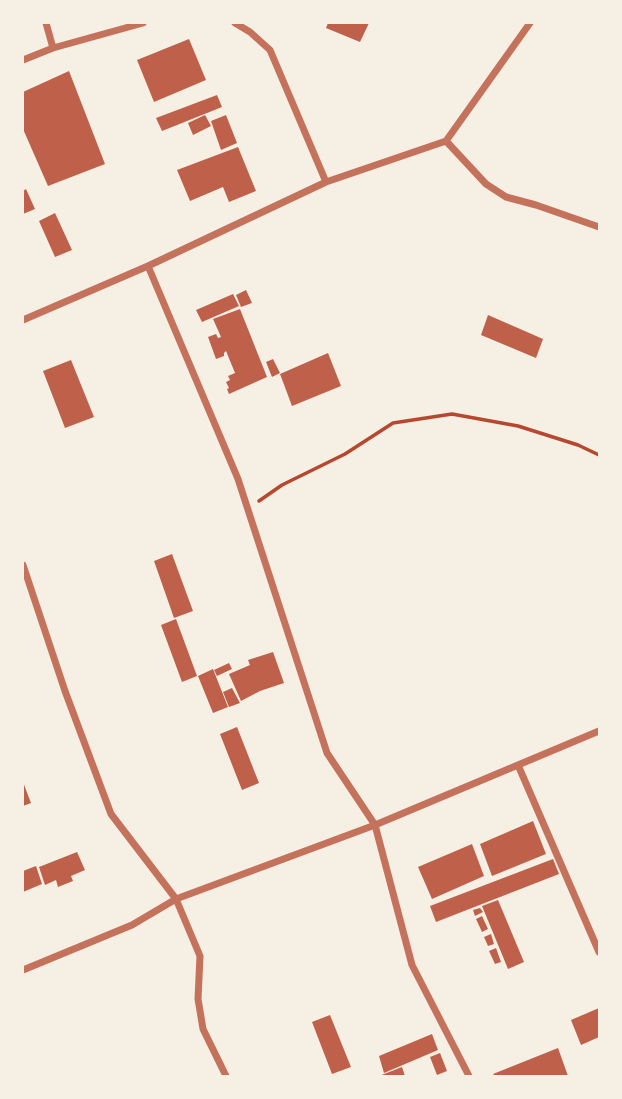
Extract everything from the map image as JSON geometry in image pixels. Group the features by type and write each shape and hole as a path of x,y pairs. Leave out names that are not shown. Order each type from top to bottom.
{"street":[{"path":"46,23 53,48"},
{"path":"23,60 53,48 143,23"},
{"path":"235,23 270,50 326,182"},
{"path":"23,320 148,266 326,182 446,141 530,23"},
{"path":"446,141 485,184 506,197 599,227"},
{"path":"148,266 238,479 327,753 374,825 412,965 470,1076"},
{"path":"23,565 65,691 111,814 176,899 200,956 198,999 204,1030 226,1076"},
{"path":"23,970 132,925 176,899 374,825 599,731"},
{"path":"518,765 599,952"}],"path":[{"path":"248,509 282,485 345,454 393,423 452,414 518,426 578,444 599,455"}],"building":[{"path":"328,23 369,23 360,42 326,28"},
{"path":"189,39 206,80 154,102 137,60"},
{"path":"69,71 105,164 48,186 23,129 23,92"},
{"path":"217,95 222,107 162,131 156,118"},
{"path":"205,115 211,126 193,135 188,123"},
{"path":"226,115 237,143 221,150 211,121"},
{"path":"238,147 256,191 229,202 223,187 190,201 177,170"},
{"path":"26,189 35,209 23,214 23,191"},
{"path":"55,213 72,250 55,257 39,221"},
{"path":"246,290 252,303 241,307 236,295"},
{"path":"233,294 239,306 202,322 196,310"},
{"path":"240,309 267,377 229,394 226,382 230,380 228,376 235,373 226,351 224,356 216,359 208,337 216,334 218,338 221,337 213,319"},
{"path":"488,315 543,339 536,358 481,335"},
{"path":"328,353 341,386 292,406 280,374"},
{"path":"273,359 280,373 272,377 266,362"},
{"path":"71,360 94,417 65,428 43,371"},
{"path":"172,554 193,611 174,618 154,561"},
{"path":"176,619 197,676 182,682 161,625"},
{"path":"273,652 284,683 241,701 229,674 250,665 248,660"},
{"path":"229,663 232,669 217,676 214,670"},
{"path":"213,669 228,707 213,713 198,676"},
{"path":"232,688 240,703 229,707 223,692"},
{"path":"237,727 259,783 242,790 220,734"},
{"path":"23,782 31,803 23,806"},
{"path":"533,821 546,854 492,876 480,844"},
{"path":"472,844 484,876 432,899 418,867"},
{"path":"77,852 85,870 71,876 73,881 58,887 56,880 45,885 39,867"},
{"path":"553,859 559,874 436,922 430,906"},
{"path":"36,866 42,884 23,892 23,871"},
{"path":"498,900 524,962 508,969 482,906"},
{"path":"480,908 483,912 475,916 473,910"},
{"path":"482,916 488,929 482,932 476,919"},
{"path":"491,934 494,944 488,946 484,937"},
{"path":"496,948 501,962 495,964 489,951"},
{"path":"599,1008 599,1037 581,1045 571,1020"},
{"path":"330,1015 351,1067 332,1074 312,1022"},
{"path":"432,1034 438,1050 384,1073 379,1056"},
{"path":"558,1048 568,1076 493,1074"},
{"path":"440,1053 447,1071 437,1075 430,1057"},
{"path":"402,1067 405,1076 379,1076"}]}
